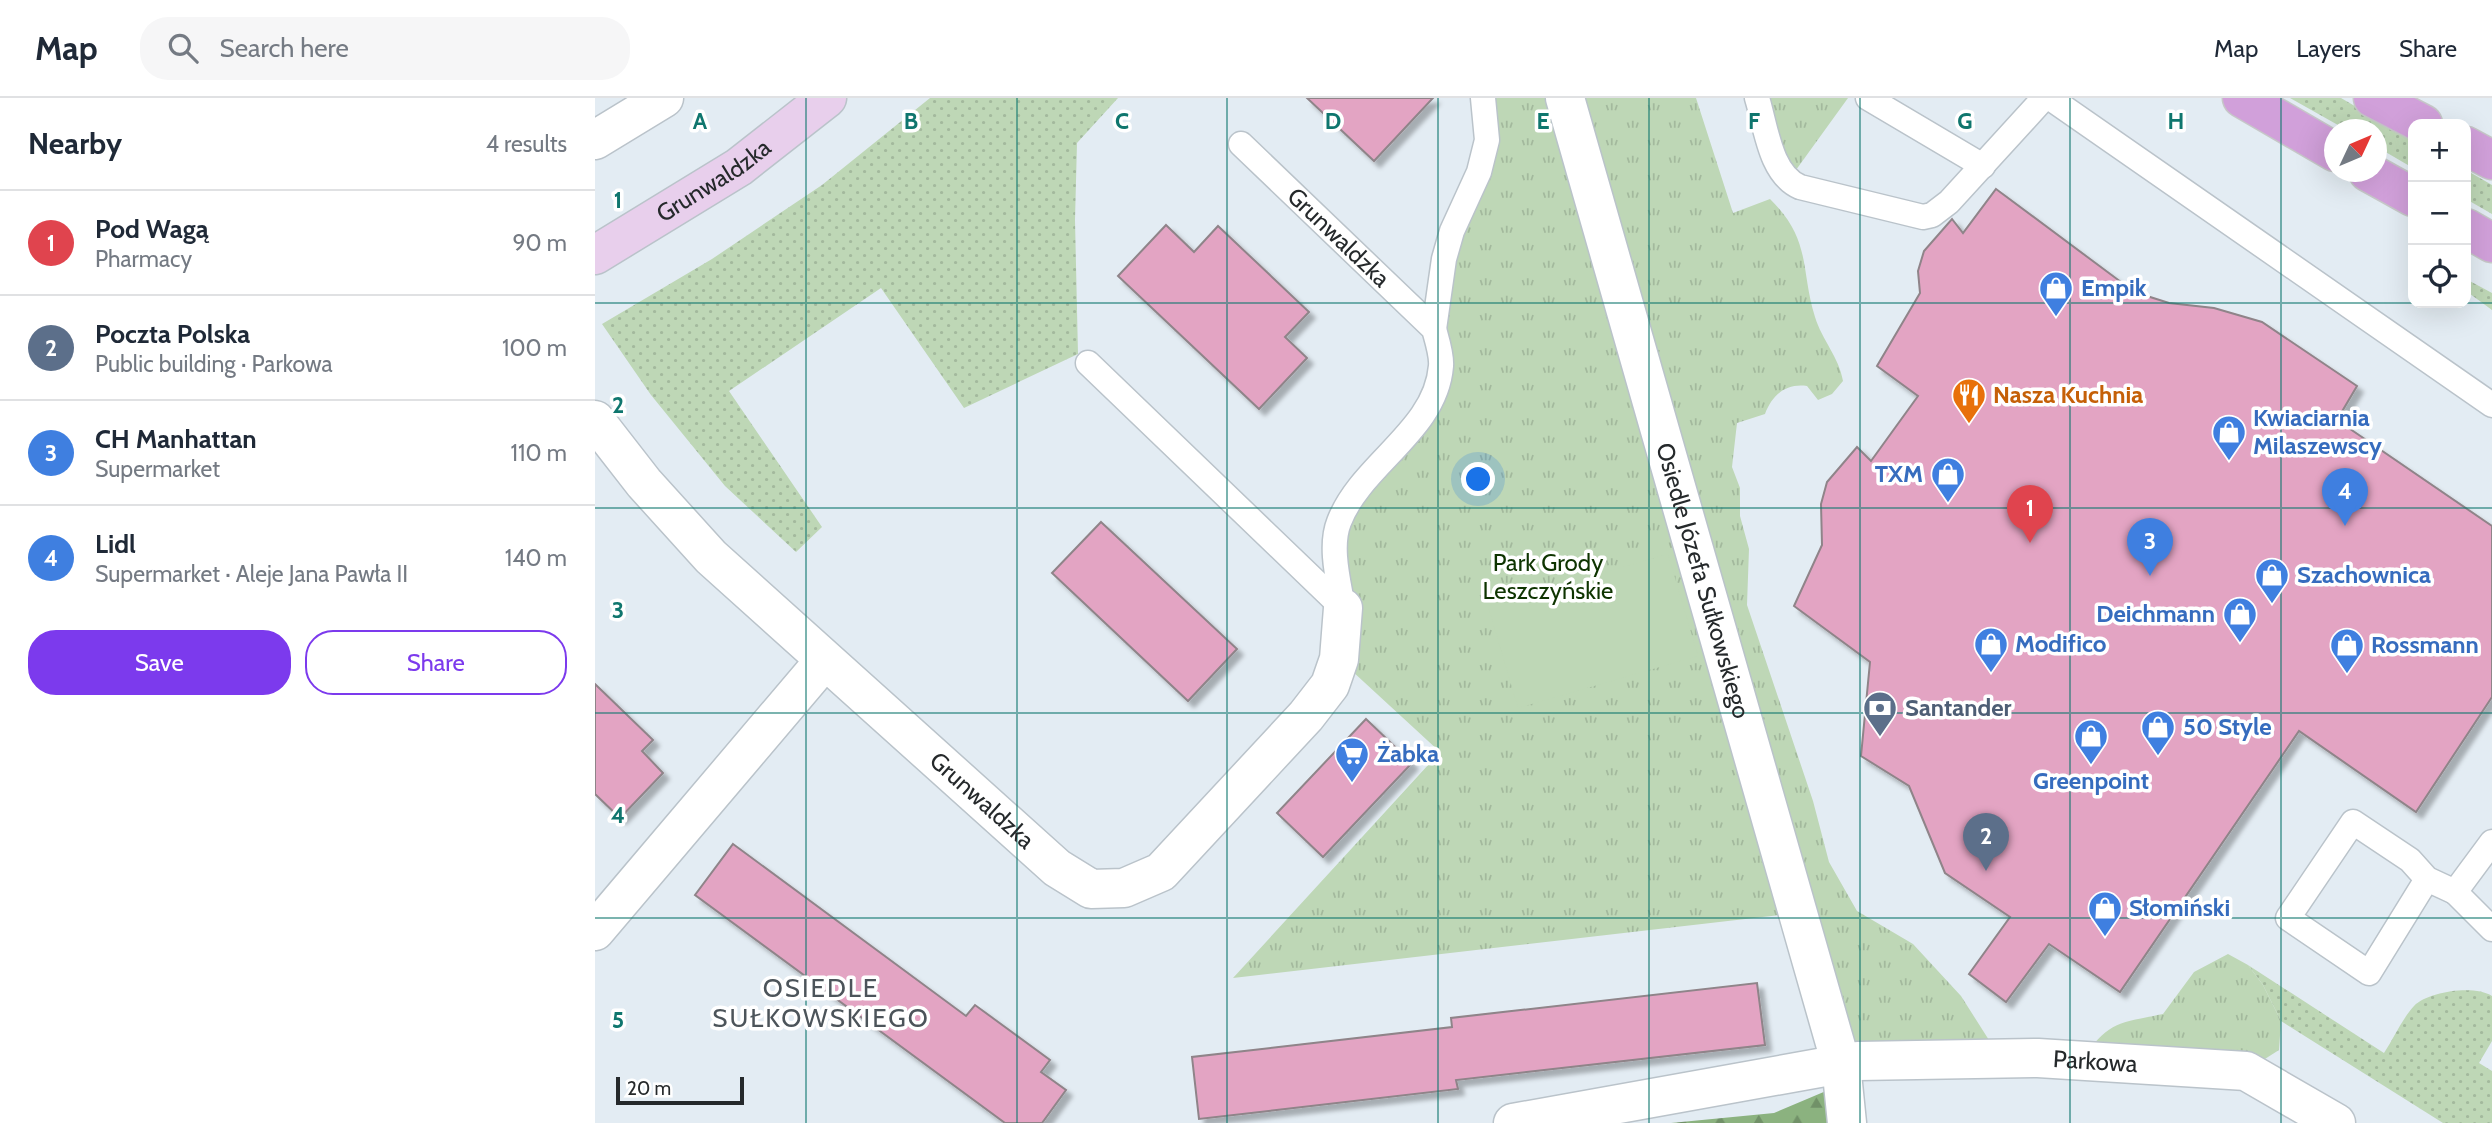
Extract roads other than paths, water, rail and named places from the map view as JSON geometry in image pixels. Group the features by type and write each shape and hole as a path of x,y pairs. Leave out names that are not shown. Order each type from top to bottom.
{"main road":[{"path":"2242,98 2324,146"},
{"path":"2373,98 2413,119"},
{"path":"2471,149 2492,160"},
{"path":"2386,182 2408,194"},
{"path":"2471,231 2492,243"}],"street":[{"path":"595,140 664,98"},
{"name":"Grunwaldzka","path":"595,255 739,167 827,98"},
{"name":"Osiedle Józefa Sułkowskiego","path":"1565,98 1840,1064 1847,1123"},
{"name":"Grunwaldzka","path":"595,420 644,483 711,557 1058,868 1091,889 1125,888 1161,872 1306,716 1330,685 1339,659 1343,608"},
{"path":"595,931 824,661"},
{"name":"Parkowa","path":"1840,1064 1858,1061 2038,1058 2246,1071 2336,1123"},
{"path":"1513,1123 1840,1064"}],"lane":[{"name":"Grunwaldzka","path":"1343,608 1336,545 1338,524 1353,495 1417,422 1435,393 1441,365 1434,329 1444,259 1452,231 1479,172 1487,140 1483,98"},
{"path":"1757,98 1779,168 1788,181 1800,187 1923,217 1941,210 2044,98"},
{"path":"1868,98 1983,166"},
{"path":"2050,98 2492,405"},
{"name":"Grunwaldzka","path":"1241,144 1434,329"},
{"path":"1088,363 1343,608"},
{"path":"2427,879 2369,973 2288,918 2353,822 2410,860 2427,879 2455,892 2492,929"},
{"path":"2455,892 2492,842"}],"place":[{"name":"Empik","path":"2056,318"},
{"name":"Nasza Kuchnia","path":"1969,425"},
{"name":"Kwiaciarnia Milaszewscy","path":"2229,462"},
{"name":"TXM","path":"1948,504"},
{"name":"Lidl","path":"2345,526"},
{"name":"Pod Wagą","path":"2030,543"},
{"name":"CH Manhattan","path":"2150,576"},
{"name":"Szachownica","path":"2272,605"},
{"name":"Deichmann","path":"2240,644"},
{"name":"Modifico","path":"1991,674"},
{"name":"Rossmann","path":"2347,675"},
{"name":"Santander","path":"1880,738"},
{"name":"50 Style","path":"2158,757"},
{"name":"Greenpoint","path":"2091,766"},
{"name":"Żabka","path":"1352,784"},
{"name":"Poczta Polska","path":"1986,871"},
{"name":"Słomiński","path":"2105,938"}],"district":[{"name":"OSIEDLE SUŁKOWSKIEGO","path":"821,1003"}],"park label":[{"name":"Park Grody Leszczyńskie","path":"1548,577"}]}
